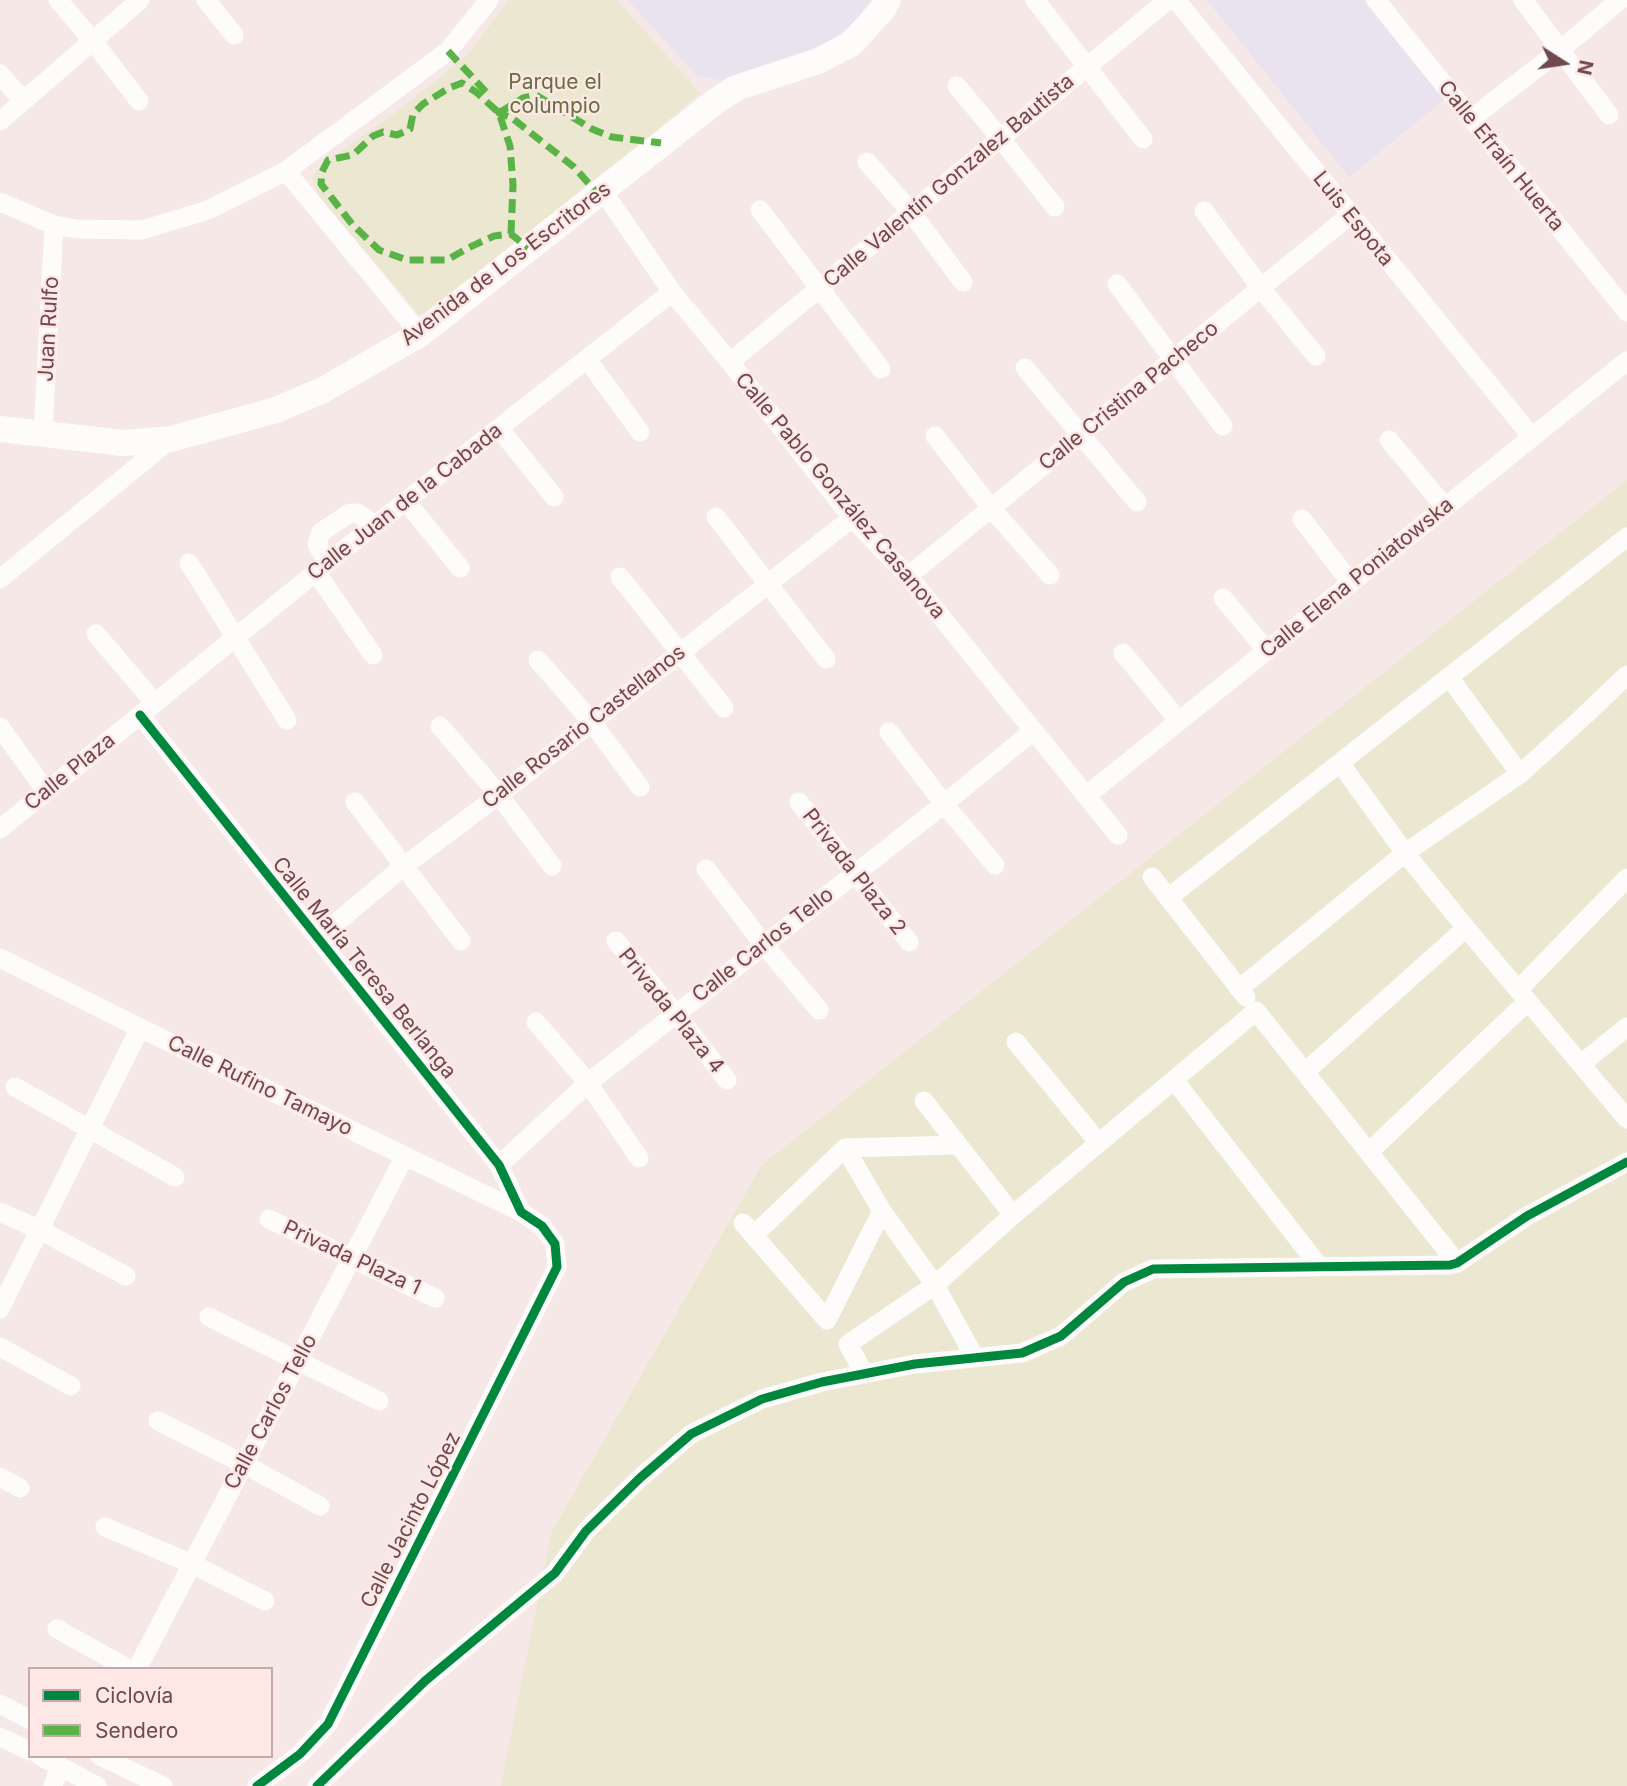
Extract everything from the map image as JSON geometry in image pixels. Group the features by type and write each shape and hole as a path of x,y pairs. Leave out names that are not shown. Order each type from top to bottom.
{"main road":[{"name":"Avenida de Los Escritores","path":"0,429 123,443 171,439 276,410 323,390 420,334 705,109 736,88 818,61 850,44 888,0"}],"street":[{"path":"58,0 139,101"},
{"path":"0,121 140,0"},
{"path":"206,0 234,35"},
{"path":"0,202 54,225 77,229 142,230 208,210 286,171 448,51 489,0"},
{"path":"1035,0 1143,139"},
{"name":"Calle Valentín Gonzalez Bautista","path":"730,362 1168,0"},
{"name":"Luis Espota","path":"1176,0 1532,437"},
{"name":"Calle Efraín Huerta","path":"1376,0 1627,312"},
{"path":"1523,0 1609,115"},
{"path":"1471,119 1620,0"},
{"path":"0,74 23,102"},
{"path":"957,86 1055,207"},
{"path":"867,162 911,212 963,282"},
{"path":"286,171 420,334"},
{"name":"Calle Pablo González Casanova","path":"603,191 672,292 852,518 908,576 1118,835"},
{"path":"760,210 881,369"},
{"path":"1204,211 1261,288 1316,355"},
{"name":"Calle Cristina Pacheco","path":"908,576 1350,215"},
{"name":"Juan Rulfo","path":"43,433 54,225"},
{"path":"1117,284 1223,426"},
{"name":"Calle Juan de la Cabada","path":"148,709 375,525 672,292"},
{"path":"587,359 640,432"},
{"name":"Calle Elena Poniatowska","path":"1086,796 1627,361"},
{"path":"1025,368 1137,502"},
{"path":"499,428 554,497"},
{"path":"934,436 991,508 1050,575"},
{"path":"0,579 171,439"},
{"path":"1389,440 1445,507"},
{"path":"406,501 460,568"},
{"path":"373,655 322,568 317,544 321,532 350,513 357,513 375,525"},
{"path":"716,517 826,659"},
{"name":"Calle Rosario Castellanos","path":"318,938 404,866 499,795 852,518"},
{"path":"1302,519 1351,583"},
{"path":"1168,898 1627,537"},
{"path":"188,563 287,720"},
{"path":"620,577 724,708"},
{"path":"1223,598 1267,650"},
{"name":"Calle María Teresa Berlanga","path":"96,634 148,709 318,938 499,1165 521,1212 542,1226 555,1244"},
{"path":"1123,653 1179,721"},
{"path":"538,660 591,722 640,787"},
{"path":"1239,989 1405,853 1520,774 1627,675"},
{"path":"1449,677 1520,774"},
{"name":"Calle Plaza","path":"0,828 148,709"},
{"path":"440,726 499,795 552,866"},
{"path":"0,727 46,791"},
{"name":"Calle Carlos Tello","path":"499,1165 588,1083 1033,731"},
{"path":"889,732 995,865"},
{"path":"1340,763 1405,853 1627,1119"},
{"path":"355,802 461,941"},
{"name":"Privada Plaza 2","path":"799,802 909,942"},
{"path":"706,869 818,1010"},
{"path":"1152,877 1457,1262"},
{"path":"1369,1152 1523,996 1627,878"},
{"path":"1305,1072 1466,928"},
{"name":"Privada Plaza 4","path":"616,941 727,1080"},
{"name":"Calle Rufino Tamayo","path":"0,958 521,1212"},
{"path":"848,1344 935,1285 1013,1215 1256,1011"},
{"path":"536,1023 588,1083 639,1158"},
{"path":"1581,1064 1627,1027"},
{"path":"0,1309 140,1028"},
{"path":"1016,1042 1099,1143"},
{"path":"1174,1080 1319,1266"},
{"path":"15,1087 175,1177"},
{"path":"924,1101 1013,1215"},
{"path":"864,1374 848,1344 748,1229 845,1148 958,1145"},
{"path":"845,1148 882,1211 935,1285 975,1358"},
{"name":"Calle Carlos Tello","path":"138,1667 405,1156"},
{"path":"317,1786 425,1681 555,1573 586,1531 640,1478 691,1434 762,1399 822,1382 915,1364 1022,1353 1061,1336 1124,1282 1153,1269 1450,1265 1527,1216 1627,1162"},
{"path":"827,1320 882,1211"},
{"path":"0,1212 40,1230 125,1276"},
{"name":"Privada Plaza 1","path":"269,1219 435,1298"},
{"name":"Calle Jacinto López","path":"257,1786 300,1754 328,1724 557,1267 555,1244"},
{"path":"209,1317 379,1401"},
{"path":"0,1347 71,1386"},
{"path":"158,1420 320,1506"},
{"path":"0,1477 20,1488"},
{"path":"106,1527 192,1564 265,1601"},
{"path":"57,1629 126,1667"},
{"path":"0,1704 28,1719"},
{"path":"0,1737 28,1750"},
{"path":"44,1758 97,1786"},
{"path":"104,1758 163,1786"},
{"path":"52,1786 60,1766"}],"shaded area":[{"path":"628,0 870,0 854,24 819,48 721,80 697,76"},
{"path":"1207,0 1363,0 1444,100 1349,177"}],"green space":[{"name":"Parque el columpio","path":"509,0 617,0 700,93 575,202 420,315 319,197 312,177 321,165 395,113 467,55"},
{"path":"1627,480 1627,1786 501,1786 552,1531 762,1165"}],"marked path":[{"path":"448,51 486,92"},
{"path":"511,234 513,185 510,146 499,113 462,83 423,104 413,114 410,129 397,135 383,132 373,136 353,155 328,160 322,172 321,184 352,224 379,250 407,260 447,260 494,236 511,234 528,248"},
{"path":"499,113 523,98 536,95 592,129 612,137 661,143"},
{"path":"497,109 574,167 598,194"}],"cycle path":[{"path":"140,715 499,1165 521,1212 542,1226 555,1244 557,1267 328,1724 300,1754 257,1786"},
{"path":"317,1786 425,1681 555,1573 586,1531 640,1478 691,1434 762,1399 822,1382 915,1364 1022,1353 1061,1336 1124,1282 1153,1269 1450,1265 1527,1216 1627,1162"}]}
